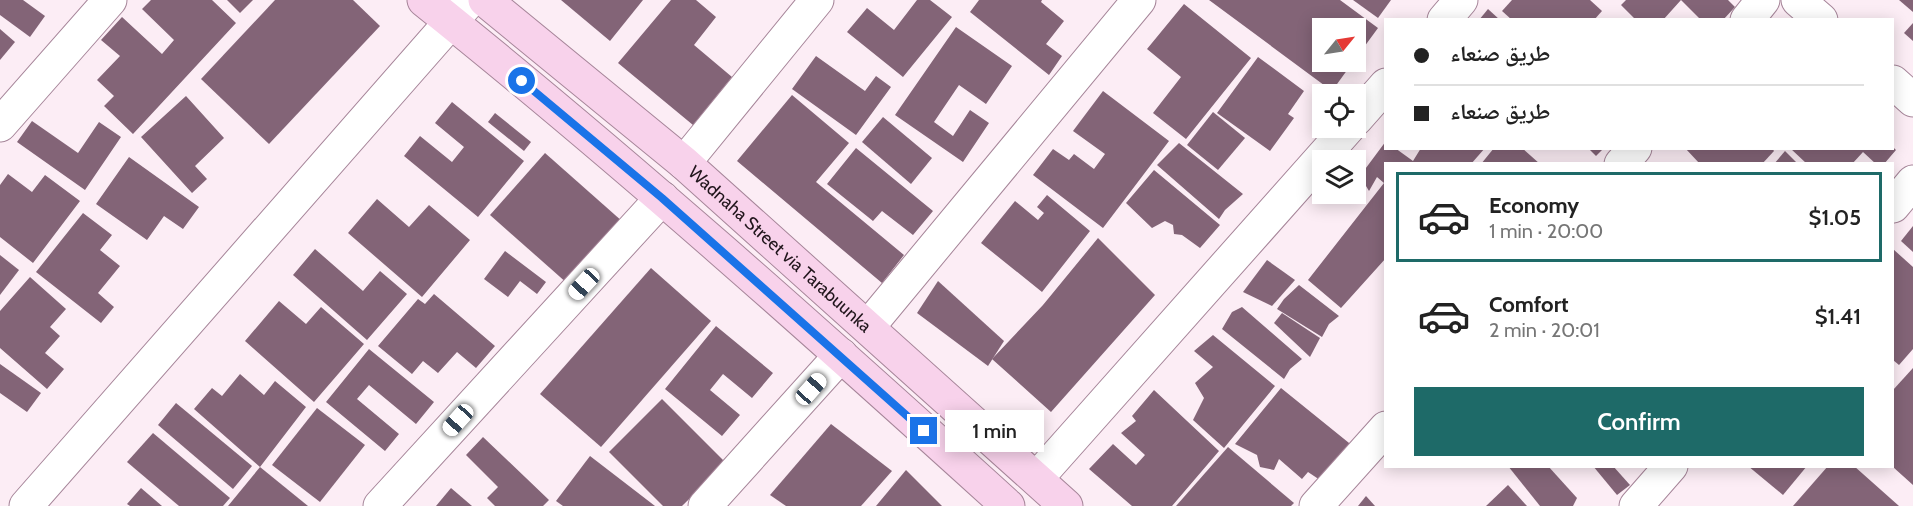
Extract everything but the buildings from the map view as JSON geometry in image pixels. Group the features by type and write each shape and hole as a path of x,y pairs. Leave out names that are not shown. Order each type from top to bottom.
{"main road":[{"path":"424,0 461,11 662,198 1008,506"},
{"name":"Wadnaha Street via Tarabuunka","path":"485,0 684,163 1066,506"}],"street":[{"path":"0,125 110,0"},
{"path":"684,163 817,0"},
{"path":"868,327 1138,0"},
{"path":"1446,18 1461,0"},
{"path":"1749,18 1763,0"},
{"path":"1798,0 1819,18"},
{"path":"26,506 461,11"},
{"path":"1894,83 1913,100"},
{"path":"1366,108 1384,87"},
{"path":"1037,478 1339,138"},
{"path":"1624,162 1633,150"},
{"path":"1894,205 1913,182"},
{"path":"380,506 662,198"},
{"path":"705,506 841,356"},
{"path":"1316,506 1384,430"},
{"path":"1636,506 1669,468"}],"route":[{"path":"522,81 662,198 924,431"}]}
